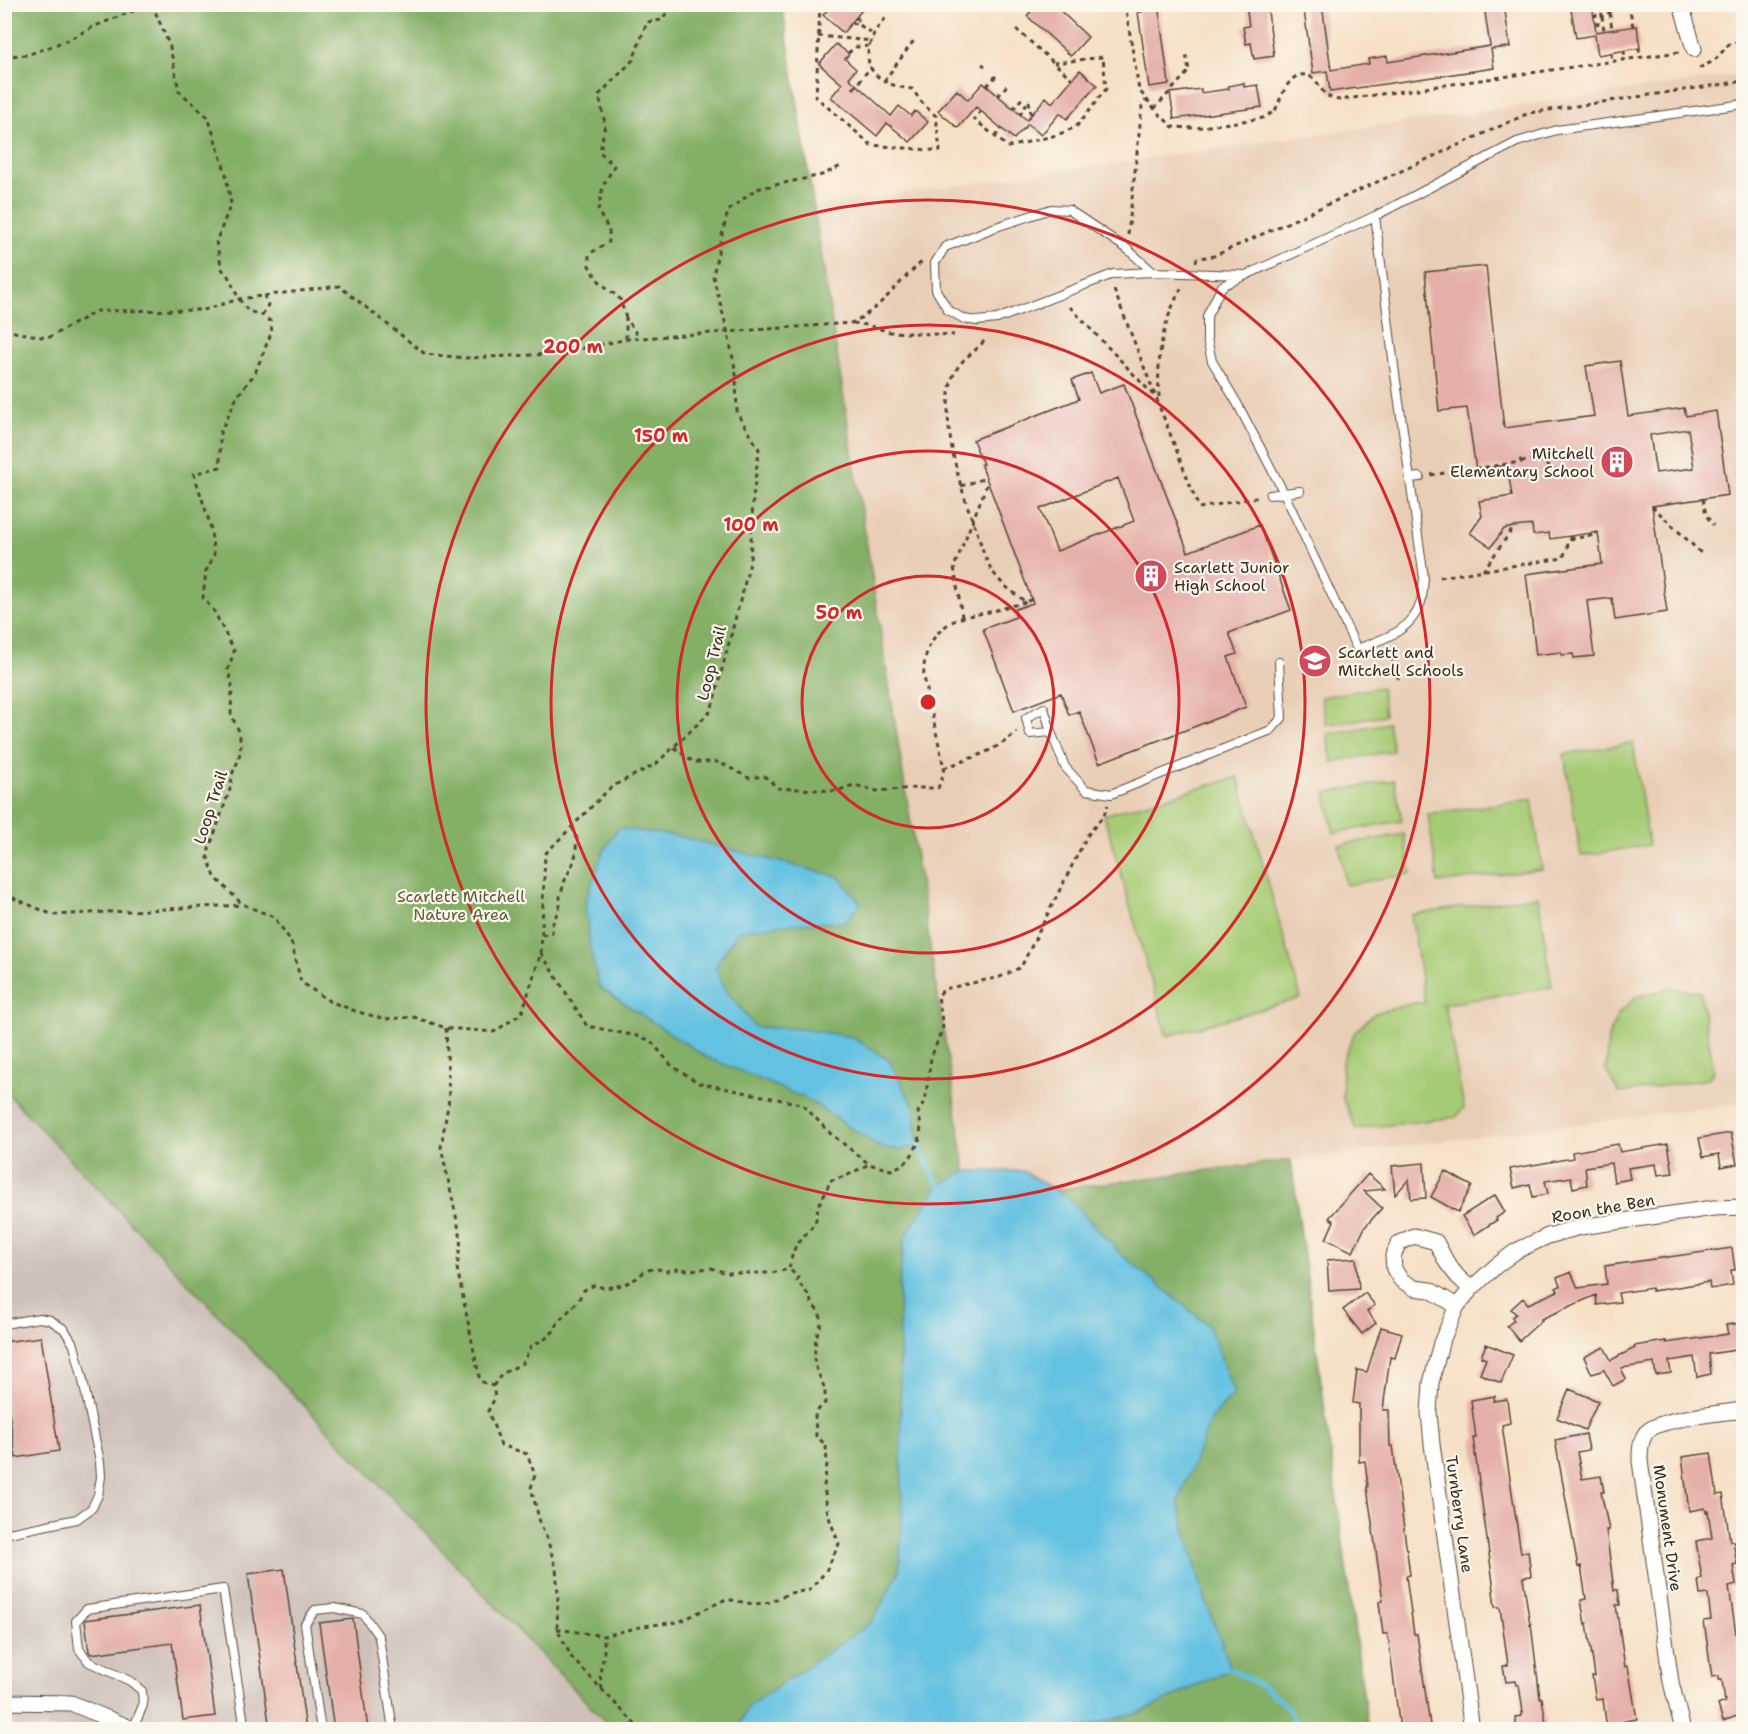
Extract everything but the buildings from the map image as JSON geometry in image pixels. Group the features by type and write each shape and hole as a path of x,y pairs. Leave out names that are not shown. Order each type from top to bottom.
{"street":[{"path":"1681,4 1688,51"},
{"name":"Roon the Ben","path":"1457,1306 1471,1289 1496,1266 1516,1251 1548,1236 1591,1226 1714,1208 1743,1207"},
{"path":"1457,1306 1430,1290 1414,1288 1401,1280 1394,1269 1393,1256 1399,1243 1414,1236 1436,1242 1447,1263 1471,1289"},
{"name":"Turnberry Lane","path":"1457,1306 1441,1343 1431,1383 1429,1413 1472,1730"},
{"name":"Monument Drive","path":"1683,1730 1671,1682 1640,1461 1640,1445 1646,1432 1655,1425 1743,1410"},
{"path":"4,1702 71,1703 134,1729"}],"lane":[{"path":"1375,216 1424,578 1421,603 1410,622 1396,634 1357,649 1284,494 1237,403 1212,361 1207,339 1207,316 1222,286 1375,216 1517,142 1557,130 1743,104"},
{"path":"1153,272 1126,248 1070,210 1051,209 945,247 935,263 936,290 948,310 964,319 977,321 997,319 1113,274 1153,272 1246,275"},
{"path":"1410,478 1420,477"},
{"path":"1270,495 1300,492"},
{"path":"1051,732 1030,734 1026,717 1044,708 1065,767 1086,790 1111,794 1271,730 1282,718 1279,662"},
{"path":"4,1324 39,1318 50,1320 64,1329 74,1345 82,1376 101,1477 98,1495 92,1508 77,1519 4,1534"},
{"path":"134,1729 143,1705 142,1691 130,1681 89,1662 79,1648 76,1621 87,1609 223,1590 245,1730"},
{"path":"321,1730 305,1624 315,1610 334,1608 363,1614 379,1637 393,1730"}],"path":[{"path":"4,57 27,55 151,4 170,47 179,92 208,117 226,174 231,204 216,242 222,269 228,276 238,299 248,311 262,315 268,305 264,296"},
{"path":"639,338 626,318 620,299 599,281 589,266 589,254 609,242 609,230 598,211 603,186 614,166 600,153 605,124 599,95 633,60 646,22 662,20 672,4"},
{"path":"820,4 816,97 871,145 940,151 936,116 912,89 895,87 877,76 871,67 867,53 869,46 873,41 873,34 887,16"},
{"path":"1125,4 1138,90 1173,127 1195,128 1263,118 1275,111 1291,79 1301,75 1312,77 1327,96 1339,100 1688,51"},
{"path":"1600,4 1604,31"},
{"path":"1593,16 1610,13 1628,4 1633,27"},
{"path":"1610,13 1612,30"},
{"path":"856,17 861,26"},
{"path":"852,22 873,34"},
{"path":"1595,24 1603,23"},
{"path":"1016,29 1072,79"},
{"path":"818,36 873,41"},
{"path":"884,81 915,39"},
{"path":"1699,68 1714,61 1730,43 1743,41"},
{"path":"848,53 856,47 869,46"},
{"path":"1639,48 1640,58"},
{"path":"1624,50 1625,60"},
{"path":"1611,53 1612,62"},
{"path":"1154,109 1189,71 1186,54"},
{"path":"981,111 974,119 1008,147 1057,135 1076,127 1106,89 1103,57 1054,63"},
{"path":"853,88 871,67"},
{"path":"987,86 997,75"},
{"path":"998,96 1008,84"},
{"path":"1014,109 1024,96"},
{"path":"1020,115 1029,99 1031,115"},
{"path":"1127,242 1143,106 1146,100"},
{"path":"995,137 1002,128"},
{"name":"Loop Trail","path":"262,315 270,321 272,331 255,373 237,397 220,433 220,467 194,474 210,524 214,555 206,571 203,598 214,610 234,651 228,670 232,684 231,715 239,731 241,744 230,789 207,855 215,876 242,904 274,917 291,941 301,982 329,1001 385,1019 414,1017 446,1028 494,1032 522,1013 541,953 545,854 610,787 656,764 711,711 750,562 753,498 759,449 737,413 736,374 713,276 728,211 756,189 822,175 841,166"},
{"path":"851,323 865,317 927,258"},
{"path":"1159,402 1158,370 1162,335 1172,304 1184,284"},
{"path":"4,330 48,338 97,311 204,310 238,299 339,286 425,354 466,358 555,354 626,339 851,323 902,334 954,335"},
{"path":"1114,290 1199,508 1270,495"},
{"path":"1070,307 1159,402"},
{"path":"626,318 626,339"},
{"path":"984,341 959,363 952,380 950,435 961,486 989,566 999,581 1026,602"},
{"path":"1420,477 1538,459 1555,471 1564,470 1565,475"},
{"path":"961,486 986,478"},
{"path":"962,618 954,567 988,482"},
{"path":"1703,499 1706,515 1713,525"},
{"path":"1652,506 1702,554"},
{"path":"1483,571 1514,527"},
{"path":"1440,577 1563,558 1570,538 1596,534 1596,532"},
{"path":"674,747 693,762 719,762 749,778 764,776 778,788 837,791 854,785 876,791 938,788 944,768 924,677 924,658 931,643 939,630 949,623 1032,599"},
{"path":"1382,640 1396,668 1398,678 1394,678"},
{"path":"944,768 967,761 998,747 1028,726"},
{"path":"541,953 587,1026 637,1035 650,1040 672,1066 699,1083 802,1104 831,1134 870,1164 891,1170 904,1164 910,1158 919,1142 921,1126 918,1112 925,1101 931,1058 943,1027 938,996 944,989 1000,977 1021,967 1087,836 1104,815 1111,794"},
{"path":"542,935 552,933 552,925 560,906 565,880 575,860 577,839 572,826"},
{"path":"4,894 53,915 242,904"},
{"path":"446,1028 449,1099 441,1147 461,1239 457,1268 480,1380 493,1386"},
{"path":"789,1269 794,1249 817,1220 817,1208 824,1197 829,1181 870,1164"},
{"path":"637,1730 634,1723 572,1658 557,1629 556,1568 531,1488 535,1476 527,1454 501,1445 488,1411 495,1398 493,1386 502,1374 523,1363 531,1346 545,1339 555,1330 558,1322 578,1301 584,1290 595,1285 604,1288 623,1285 646,1270 658,1269 666,1271 711,1268 727,1273 771,1273 789,1269"},
{"path":"557,1629 604,1636 644,1626 679,1622 726,1599 753,1604 771,1602 790,1593 810,1590 826,1571 838,1544 828,1515 824,1486 827,1464 826,1445 816,1436 815,1413 825,1403 825,1389 814,1363 816,1337 821,1318 797,1280 798,1277 789,1269"},
{"path":"602,1691 600,1673 604,1654 604,1636"}],"shaded area":[{"name":"Scarlett and Mitchell Schools","path":"1743,74 1743,1103 970,1201 814,206"},
{"path":"4,1091 612,1729 13,1729 4,1670"}],"green space":[{"name":"Scarlett Mitchell Nature Area","path":"5,5 782,5 970,1200 1291,1160 1368,1729 612,1729 5,1091"},
{"path":"1381,687 1385,715 1326,725 1321,697"},
{"path":"1388,723 1393,751 1332,762 1327,734"},
{"path":"1633,743 1649,845 1581,856 1564,754"},
{"path":"1238,777 1301,998 1167,1036 1104,815"},
{"path":"1394,780 1402,821 1334,833 1326,793"},
{"path":"1532,799 1542,869 1438,883 1428,814"},
{"path":"1404,834 1411,874 1346,885 1339,845"},
{"path":"1538,896 1552,987 1439,1005 1445,1006 1464,1108 1456,1117 1356,1129 1343,1099 1342,1061 1355,1032 1375,1013 1415,1003 1425,1003 1411,915"},
{"path":"1669,988 1700,992 1714,1071 1708,1079 1619,1093 1606,1070 1608,1038 1618,1014 1636,997"}],"water":[{"path":"618,828 682,837 839,877 861,904 845,922 785,924 738,931 715,967 727,992 755,1027 804,1029 852,1037 889,1060 914,1107 918,1145 901,1150 880,1147 807,1099 706,1057 599,987 590,948 585,903 602,854"},
{"path":"966,1171 1023,1171 1067,1197 1120,1253 1209,1326 1234,1394 1211,1419 1178,1502 1205,1599 1231,1669 1139,1713 1076,1729 737,1729 749,1706 872,1622 899,1572 902,1520 899,1284 905,1236 939,1185"}],"waterway":[{"path":"918,1145 939,1185"},
{"path":"1231,1669 1263,1687 1288,1707 1298,1730"}],"place":[{"name":"Mitchell Elementary School","path":"1617,462"},
{"name":"Scarlett Junior High School","path":"1151,576"},
{"name":"Scarlett and Mitchell Schools","path":"1315,661"}]}
